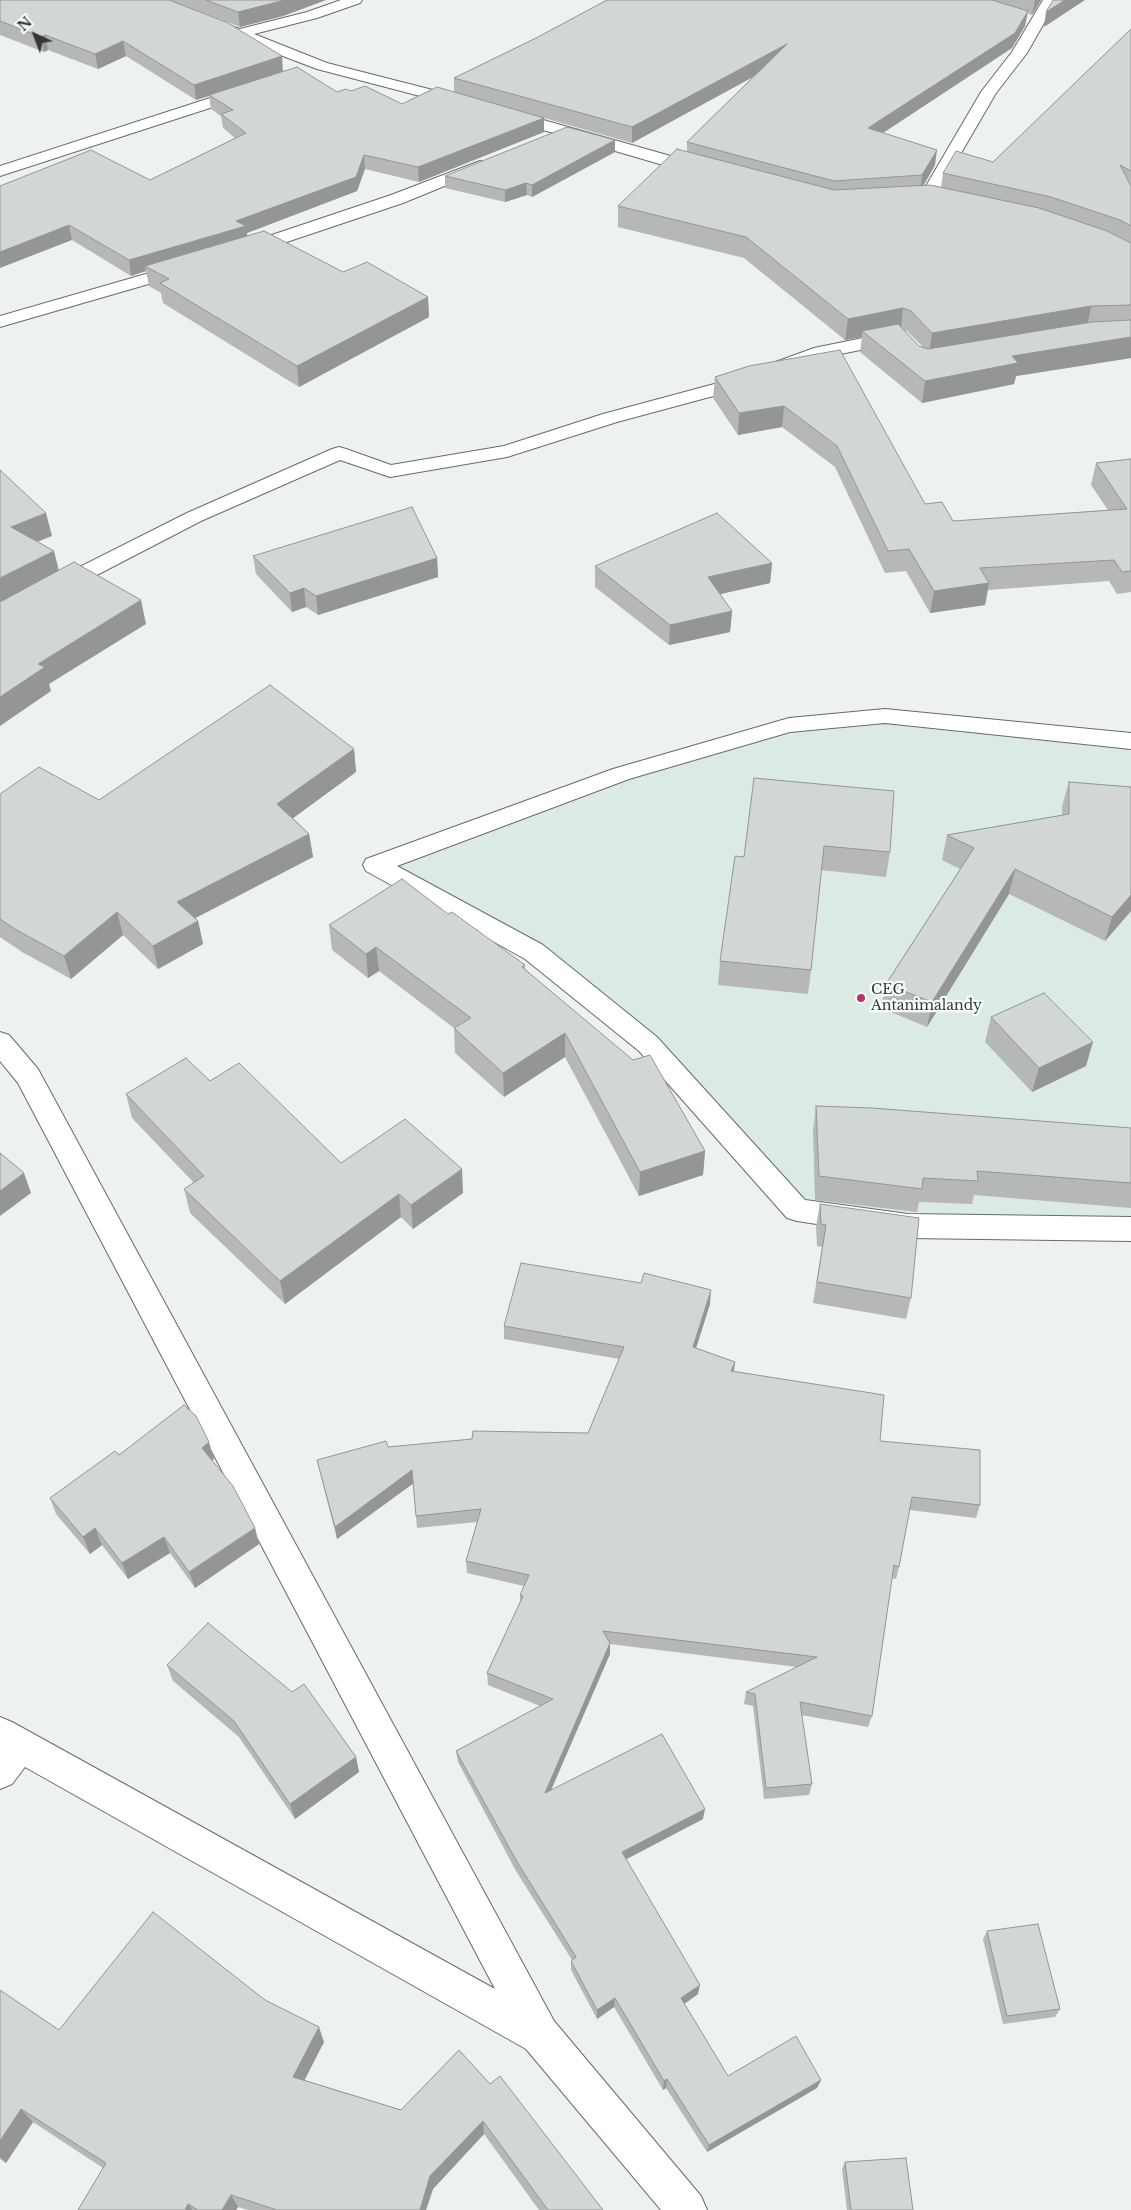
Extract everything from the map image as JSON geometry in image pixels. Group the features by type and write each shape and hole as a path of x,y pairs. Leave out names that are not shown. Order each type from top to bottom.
{"street":[{"path":"238,34 312,15 354,0"},
{"path":"927,198 989,92 1019,53 1050,0"},
{"path":"1020,17 1036,23"},
{"path":"211,24 322,66 474,105"},
{"path":"303,72 322,66"},
{"path":"0,171 256,88"},
{"path":"493,110 719,175"},
{"path":"540,142 567,131"},
{"path":"226,255 397,199 495,160"},
{"path":"908,200 927,198 946,202"},
{"path":"0,322 198,264"},
{"path":"0,618 6,613 194,517 339,453 390,471 507,451 610,418 725,387 821,352 900,337 912,349"},
{"path":"1131,741 885,716 789,725 621,774 375,865 534,952 648,1044 797,1210 908,1226 1131,1229"},
{"path":"0,1042 28,1076 540,2035 686,2210"},
{"path":"7,1751 540,2035"}],"shaded area":[{"name":"CEG Antanimalandy","path":"885,716 1131,741 1131,1229 797,1210 648,1044 534,952 375,865 621,774 789,725"}],"building":[{"path":"0,0 169,0 228,23 282,56 194,85 123,41 95,54 45,35 41,37 0,21"},
{"path":"206,0 285,0 238,12"},
{"path":"607,0 992,0 1028,11 1015,33 868,128 937,150 922,175 834,181 687,142 787,44 632,127 454,78 536,38"},
{"path":"1053,0 1065,0 1046,12"},
{"path":"1131,29 1131,171 1120,165 1131,186 1131,226 1120,220 1051,197 943,173 956,151 993,162"},
{"path":"297,67 337,92 346,89 351,91 365,86 402,104 437,87 544,118 418,167 364,155 356,177 236,221 246,226 129,260 69,225 0,252 0,186 91,150 150,180 246,133 221,114 233,110 209,95"},
{"path":"567,127 615,140 532,185 526,183 505,190 445,176"},
{"path":"677,149 834,190 930,185 1039,208 1107,231 1131,243 1131,305 1091,306 932,333 911,311 903,308 848,319 746,237 618,206"},
{"path":"264,231 343,272 367,262 428,297 297,366 160,283 169,279 145,266"},
{"path":"1131,320 1131,337 1012,356 1018,363 925,381 862,331 898,324 919,346 928,349 1092,322"},
{"path":"840,350 925,504 942,502 953,521 1127,509 1096,463 1131,459 1131,571 1122,572 1114,560 980,568 989,583 934,591 909,549 888,551 837,446 784,406 739,413 715,377 749,366"},
{"path":"0,470 46,513 11,527 54,551 0,578"},
{"path":"412,507 437,558 316,596 304,588 290,593 253,556"},
{"path":"717,513 772,563 708,577 732,611 670,625 595,566"},
{"path":"74,562 141,600 38,664 45,667 0,697 0,601"},
{"path":"270,685 354,749 277,804 309,834 177,902 198,921 153,946 117,912 64,956 0,919 0,794 39,767 99,800"},
{"path":"754,778 894,791 890,852 824,846 811,970 720,961 735,856 744,857"},
{"path":"1069,782 1131,787 1131,895 1112,917 1015,869 932,1002 886,984 974,848 947,835 1069,814"},
{"path":"402,879 448,914 452,912 525,965 522,967 633,1060 650,1055 705,1151 640,1172 565,1033 503,1073 454,1028 471,1018 376,947 366,954 329,925"},
{"path":"1044,993 1093,1042 1039,1068 991,1017"},
{"path":"186,1058 210,1081 239,1063 341,1163 405,1119 462,1169 411,1205 399,1194 280,1281 184,1189 204,1176 126,1094"},
{"path":"816,1106 872,1108 1131,1128 1131,1183 977,1171 978,1181 923,1178 922,1189 819,1176"},
{"path":"0,1153 24,1173 0,1191"},
{"path":"820,1204 919,1218 911,1298 817,1282 826,1225 821,1224"},
{"path":"521,1263 641,1283 644,1273 711,1290 693,1347 735,1362 731,1371 884,1395 880,1441 980,1450 980,1505 912,1497 899,1567 894,1565 872,1716 800,1702 812,1784 766,1788 755,1694 746,1692 817,1657 603,1631 610,1643 545,1793 662,1734 705,1809 622,1852 700,1985 681,1998 728,2076 796,2036 821,2080 709,2145 667,2079 664,2081 615,1998 597,2010 571,1961 576,1957 516,1860 456,1751 553,1699 487,1673 523,1596 520,1595 529,1575 466,1561 481,1509 416,1516 412,1470 335,1527 317,1460 386,1441 388,1447 472,1439 473,1431 588,1433 624,1347 504,1326"},
{"path":"184,1405 196,1416 209,1442 202,1448 233,1486 255,1528 189,1572 164,1537 122,1563 95,1528 83,1537 50,1498 115,1451 119,1455"},
{"path":"208,1623 292,1692 304,1684 356,1757 290,1804 234,1721 167,1665"},
{"path":"153,1912 265,2000 319,2027 293,2077 401,2110 459,2050 490,2084 500,2076 603,2210 548,2210 483,2121 430,2176 420,2210 277,2210 231,2195 222,2210 198,2210 188,2204 185,2210 78,2210 106,2163 21,2109 0,2141 0,1990 59,2030"},
{"path":"1038,1924 1060,2009 1007,2016 987,1931"},
{"path":"906,2158 913,2210 851,2210 845,2162"}],"place":[{"name":"CEG Antanimalandy","path":"861,998"}]}
